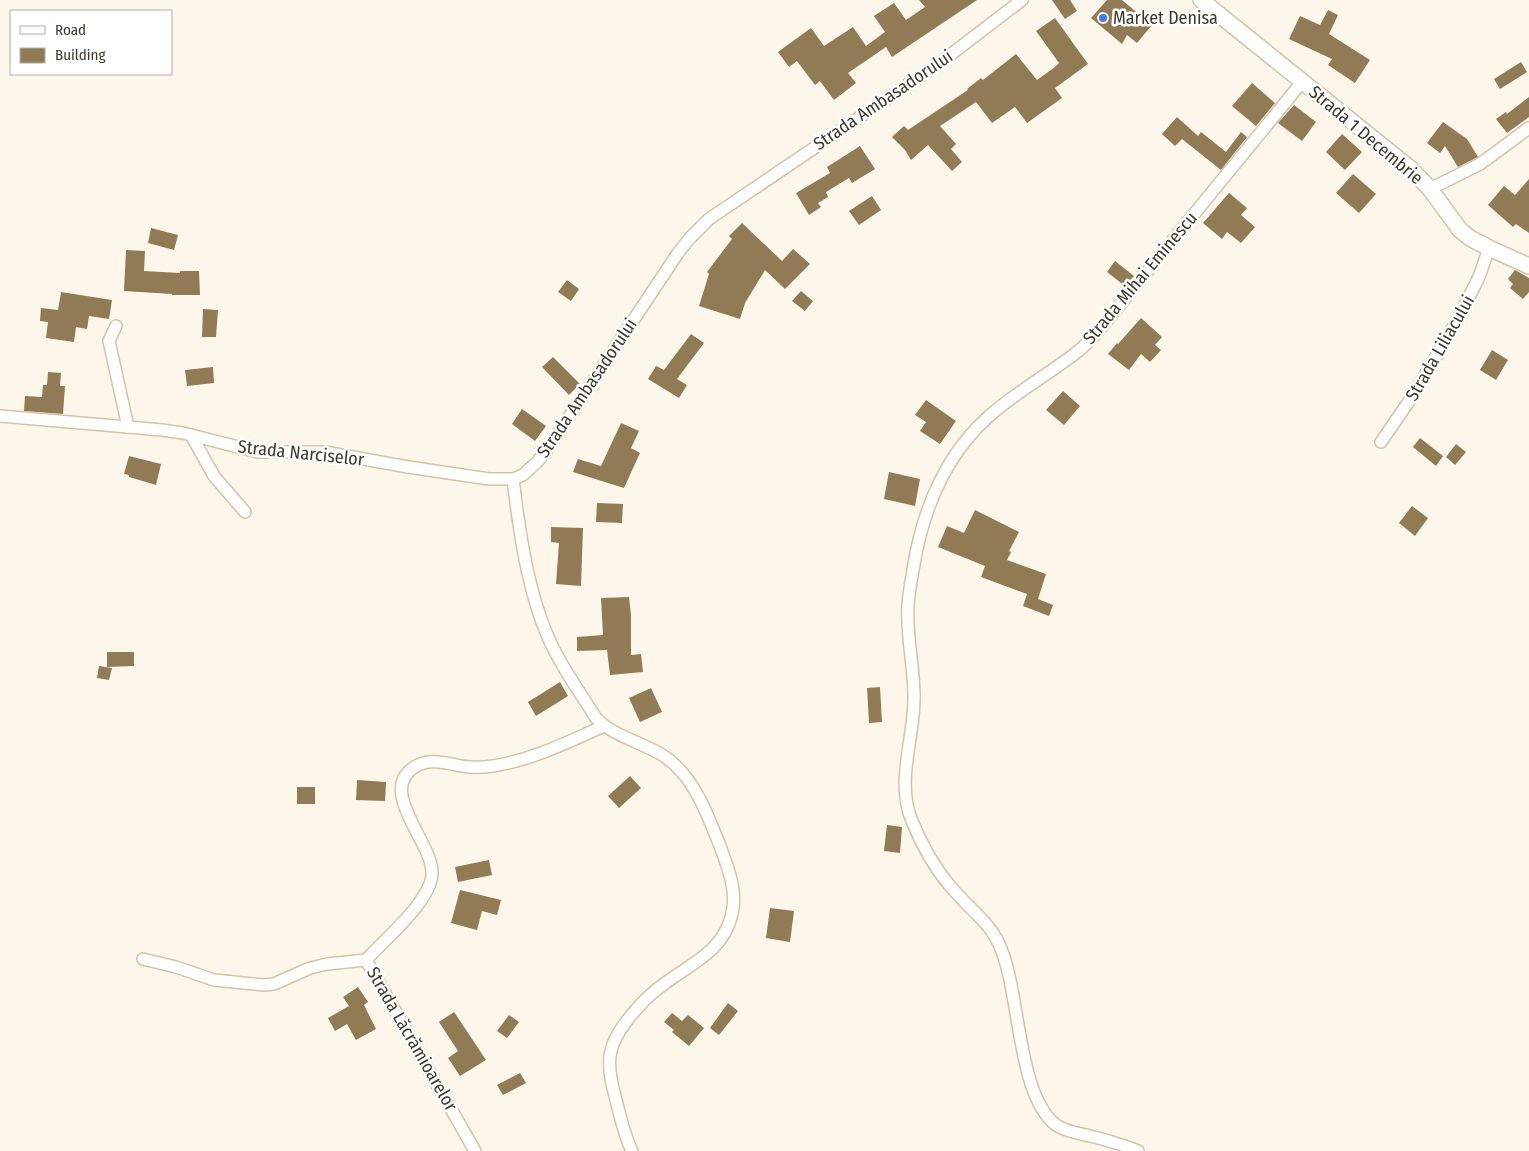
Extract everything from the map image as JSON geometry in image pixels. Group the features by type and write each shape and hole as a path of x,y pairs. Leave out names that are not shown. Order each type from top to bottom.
{"street":[{"name":"Strada Ambasadorului","path":"513,479 523,475 530,469 549,447 674,259 699,228 767,179 937,65 1022,0"},
{"name":"Strada 1 Decembrie","path":"1201,0 1411,169 1430,189 1460,230 1470,238 1489,248 1529,266"},
{"name":"Strada Mihai Eminescu","path":"1138,1151 1124,1145 1065,1130 1056,1125 1042,1108 1031,1083 1007,968 999,945 984,922 945,880 920,839 911,819 905,798 904,781 915,707 908,606 917,544 924,520 941,478 963,444 988,417 1085,345 1302,82"},
{"path":"1430,189 1480,164 1529,128"},
{"name":"Strada Liliacului","path":"1381,442 1414,394 1459,317 1480,277 1489,248"},
{"path":"116,326 109,341 128,427"},
{"name":"Strada Narciselor","path":"0,416 162,430 191,435 258,452 325,452 408,467 489,478 513,479"},
{"path":"191,435 214,476 246,512"},
{"path":"513,479 517,512 535,600 541,621 562,664 596,718 604,726 657,750 680,769 706,812 732,882 732,908 726,927 717,944 705,956 662,985 648,998 631,1016 612,1049 610,1068 612,1086 624,1131 632,1151"},
{"name":"Strada Lăcrămioarelor","path":"475,1151 366,960 408,916 423,897 430,883 432,873 431,860 404,805 402,791 404,779 410,769 420,764 431,762 471,767 506,764 540,754 604,726"},
{"path":"142,959 176,967 214,980 264,985 274,984 310,968 327,964 366,960"}],"building":[{"path":"919,0 977,0 892,57 886,47 848,73 856,83 834,100 820,81 815,85 797,61 789,67 778,52 811,28 824,46 853,27 866,46 885,32 874,16 894,3 906,20 925,7"},
{"path":"1052,0 1070,0 1077,11 1065,19"},
{"path":"1107,0 1122,0 1152,25 1137,43 1127,35 1122,44 1091,18"},
{"path":"1328,10 1338,15 1329,34 1370,60 1355,83 1328,65 1332,59 1289,39 1300,16 1320,25"},
{"path":"1055,18 1088,64 1055,88 1062,98 1027,123 1015,107 992,123 976,102 940,126 956,144 951,149 962,162 952,171 928,145 911,160 905,150 892,137 904,126 908,130 968,90 981,78 983,80 1016,54 1037,80 1055,67 1059,63 1036,31"},
{"path":"1521,62 1527,72 1500,89 1494,79"},
{"path":"1252,83 1275,103 1256,126 1232,106"},
{"path":"1529,97 1529,117 1507,133 1496,119 1506,112 1507,114"},
{"path":"1294,105 1316,122 1302,141 1278,123"},
{"path":"1177,117 1198,136 1201,132 1226,152 1241,132 1247,137 1221,170 1182,139 1175,146 1162,134"},
{"path":"1443,122 1467,139 1478,157 1458,167 1445,146 1440,153 1427,143"},
{"path":"1342,134 1362,152 1345,170 1326,152"},
{"path":"860,146 875,169 852,183 849,178 826,192 828,197 818,203 821,207 809,215 796,193 830,173 827,167"},
{"path":"1353,174 1376,194 1359,213 1336,193"},
{"path":"1529,179 1529,233 1516,224 1513,227 1488,205 1504,186 1515,195"},
{"path":"1229,193 1247,208 1241,215 1255,227 1241,243 1227,232 1222,239 1203,223"},
{"path":"872,196 881,210 859,225 849,211"},
{"path":"742,223 782,261 793,249 810,264 785,289 765,270 745,303 740,319 699,306 709,274 707,272 732,239 729,236"},
{"path":"151,228 178,235 174,250 148,243"},
{"path":"126,250 145,251 144,271 180,273 180,271 199,271 200,295 124,291"},
{"path":"1115,261 1134,276 1125,286 1107,272"},
{"path":"1515,270 1529,278 1529,292 1523,299 1510,288 1513,284 1508,279"},
{"path":"567,280 579,289 571,301 558,292"},
{"path":"801,291 813,301 805,311 792,301"},
{"path":"61,292 112,300 109,319 89,316 87,329 76,327 74,342 46,338 48,322 40,321 41,308 58,310"},
{"path":"203,309 218,310 216,337 202,337"},
{"path":"1141,318 1162,337 1155,345 1161,350 1150,362 1141,354 1129,370 1108,354"},
{"path":"691,334 704,343 677,379 687,385 679,398 648,379 656,366 664,370"},
{"path":"1492,350 1508,360 1496,380 1480,370"},
{"path":"553,357 580,384 569,395 542,367"},
{"path":"213,367 214,383 187,386 185,370"},
{"path":"48,372 61,373 60,386 65,386 63,414 24,411 25,396 42,397 43,385 47,385"},
{"path":"1063,391 1080,406 1064,425 1046,410"},
{"path":"926,400 956,421 940,444 920,431 926,422 915,415"},
{"path":"522,409 546,426 535,441 512,424"},
{"path":"621,423 639,431 631,448 640,453 624,488 573,472 578,459 601,466"},
{"path":"1420,438 1443,456 1436,466 1413,447"},
{"path":"1456,444 1466,452 1455,465 1446,457"},
{"path":"129,456 161,464 156,485 124,474"},
{"path":"889,472 920,479 915,506 884,499"},
{"path":"597,503 623,504 622,523 596,522"},
{"path":"1412,506 1428,518 1415,536 1399,523"},
{"path":"975,510 1019,532 1009,551 1011,552 1007,560 1046,574 1038,599 1053,605 1049,616 1023,606 1027,594 981,577 985,566 938,547 947,526 964,533"},
{"path":"551,527 583,528 581,586 556,584 559,543 551,542"},
{"path":"629,597 631,655 641,654 643,672 610,675 607,650 577,651 577,637 603,635 601,598"},
{"path":"107,652 134,652 134,666 107,667"},
{"path":"99,666 112,668 109,680 97,678"},
{"path":"560,682 568,696 536,716 528,702"},
{"path":"880,687 882,722 869,723 867,688"},
{"path":"651,688 662,712 640,722 629,698"},
{"path":"630,776 641,788 619,808 608,796"},
{"path":"357,780 386,782 385,801 356,800"},
{"path":"297,787 315,787 315,804 297,804"},
{"path":"887,825 902,827 900,853 884,851"},
{"path":"489,860 492,875 458,882 455,867"},
{"path":"460,890 501,900 497,915 482,911 477,930 451,923"},
{"path":"770,908 794,911 790,942 766,938"},
{"path":"358,987 368,1002 364,1005 376,1029 356,1040 347,1024 335,1031 328,1018 349,1006 343,997"},
{"path":"728,1003 738,1011 719,1035 710,1028"},
{"path":"454,1012 486,1060 460,1076 448,1058 458,1051 439,1022"},
{"path":"672,1013 682,1021 688,1015 704,1028 689,1046 672,1032 674,1030 664,1022"},
{"path":"509,1015 519,1022 507,1038 497,1031"},
{"path":"520,1073 526,1083 503,1095 497,1085"}],"place":[{"name":"Market Denisa","path":"1103,18"}]}
